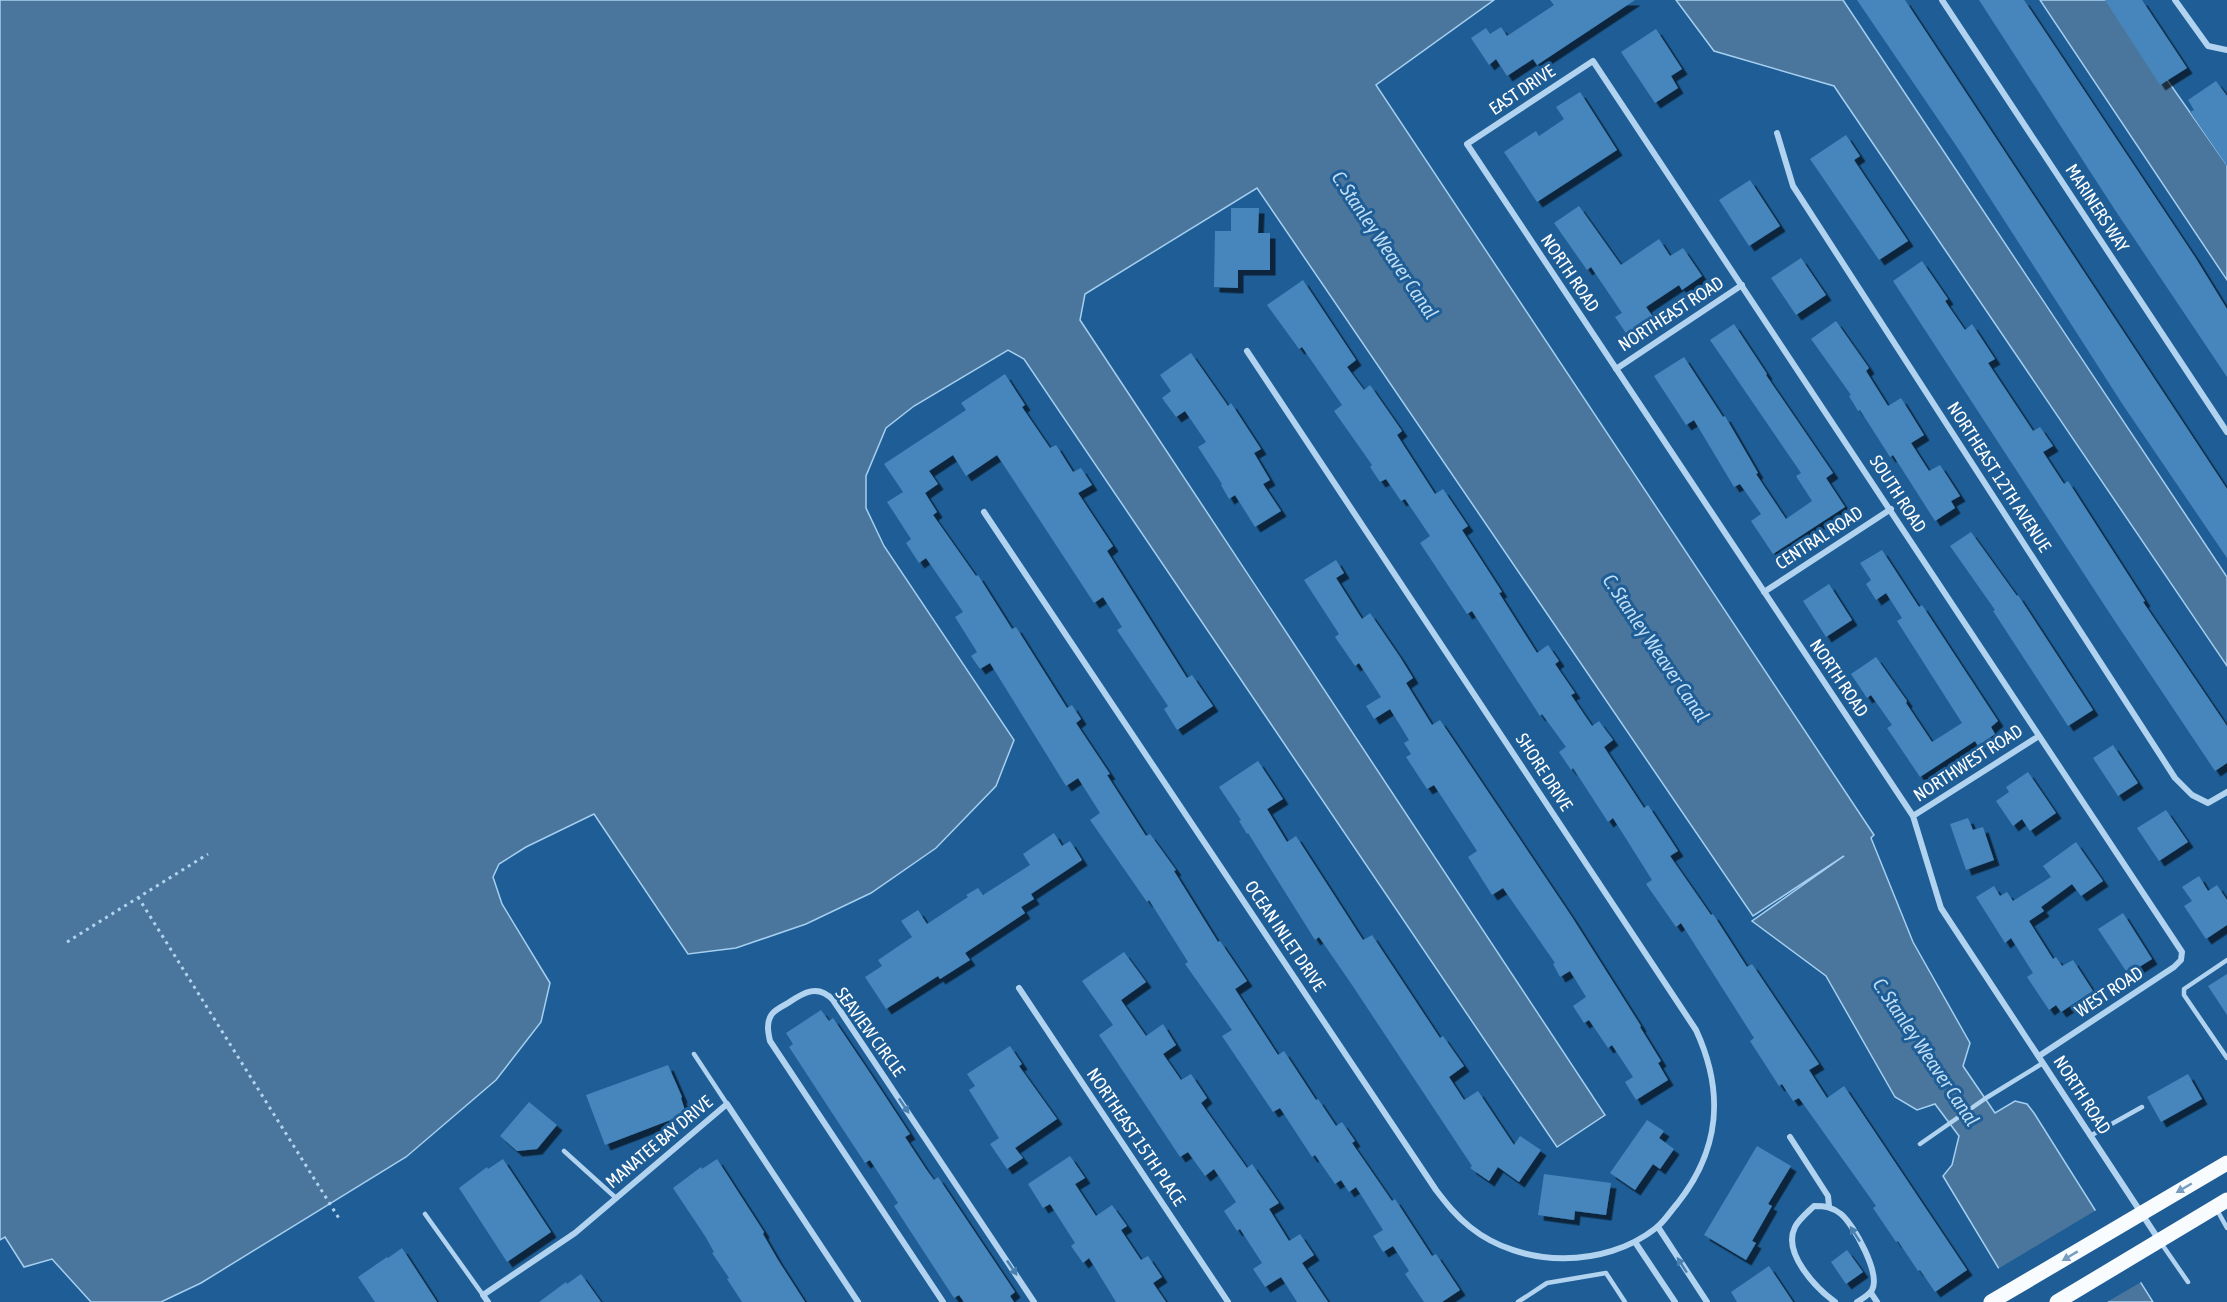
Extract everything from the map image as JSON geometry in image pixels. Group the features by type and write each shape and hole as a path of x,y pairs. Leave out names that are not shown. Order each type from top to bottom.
{"main road":[{"path":"1991,1302 2227,1163"},
{"path":"2057,1302 2221,1204"}],"street":[{"name":"MARINERS WAY","path":"1942,0 2227,432"},
{"path":"2175,0 2208,46 2227,50"},
{"name":"EAST DRIVE","path":"1467,144 1593,61"},
{"name":"SOUTH ROAD","path":"1593,61 2178,944"},
{"name":"NORTHEAST 12TH AVENUE","path":"1777,133 1793,186 2175,778 2192,795 2208,803 2227,792"},
{"name":"NORTH ROAD","path":"1467,144 1913,816 1941,908 2159,1241"},
{"name":"NORTHEAST ROAD","path":"1616,369 1742,285"},
{"name":"SHORE DRIVE","path":"1247,351 1696,1030 1707,1053 1713,1078 1715,1104 1711,1136 1702,1166 1689,1188 1658,1227"},
{"name":"CENTRAL ROAD","path":"1764,592 1891,509"},
{"name":"OCEAN INLET DRIVE","path":"984,512 1451,1210 1470,1227 1492,1241 1516,1251 1541,1257 1592,1256 1635,1242 1658,1227"},
{"name":"NORTHWEST ROAD","path":"1913,816 2039,736"},
{"name":"WEST ROAD","path":"2038,1056 2174,967 2181,960 2182,952 2178,944"},
{"name":"NORTHEAST 15TH PLACE","path":"1019,988 1228,1302"},
{"name":"SEAVIEW CIRCLE","path":"943,1302 770,1041 768,1023 772,1014 804,992 821,991 833,1000 1034,1302"},
{"name":"MANATEE BAY DRIVE","path":"483,1296 575,1233 727,1104 858,1302"},
{"path":"1790,1137 1828,1196 1829,1206"},
{"path":"1834,1302 1820,1291 1803,1270 1792,1245 1794,1228 1814,1206 1829,1206 1842,1215 1859,1239 1872,1268 1872,1290 1877,1302"},
{"path":"1658,1227 1707,1302"},
{"path":"1635,1242 1675,1302"},
{"path":"1857,1302 1872,1290"},
{"path":"483,1296 488,1302"}],"lane":[{"path":"2227,960 2184,989 2184,995 2227,1058"},
{"path":"694,1054 727,1104"},
{"path":"1920,1144 1986,1098 2043,1063"},
{"path":"2090,1136 2142,1107"},
{"path":"564,1151 616,1198"},
{"path":"2221,1204 2227,1228"},
{"path":"425,1215 483,1296"},
{"path":"2159,1241 2188,1282"},
{"path":"1518,1302 1547,1283 1605,1273 1625,1302"}],"path":[{"path":"67,942 208,854"},
{"path":"138,897 340,1220"}],"water":[{"name":"C. Stanley Weaver Canal","path":"0,0 1494,0 1376,85 1874,835 1871,838 1913,942 1970,1043 1963,1066 1995,1113 2015,1101 2027,1104 2153,1302 2019,1302 1943,1176 1952,1165 1959,1136 1935,1104 1917,1110 1895,1097 1826,976 1752,921 1844,856 1753,916 1257,188 1085,294 1080,320 1605,1115 1557,1147 1024,359 1008,350 914,406 886,428 866,476 866,508 884,546 1014,740 996,786 936,848 871,893 806,924 736,948 688,954 594,814 526,847 499,864 493,877 502,904 550,983 541,1022 496,1080 406,1157 201,1283 161,1302 91,1302 52,1259 24,1267 5,1237 0,1240"},
{"path":"1676,0 1843,0 2227,577 2227,666 1834,86 1714,51"},
{"path":"2040,0 2111,0 2227,165 2227,280"}],"pier":[{"path":"2098,1209 2143,1281 2107,1302 2016,1302 1996,1270"}],"building":[{"path":"1550,0 1635,0 1537,65 1533,59 1507,76 1496,59 1489,65 1471,38 1486,28 1490,34 1501,27 1507,36 1554,5"},
{"path":"1857,0 1905,0 2227,489 2227,558 2123,405 1959,150"},
{"path":"1979,0 2024,0 2195,257 2227,309 2227,377 2115,210"},
{"path":"2105,0 2142,0 2187,68 2160,85"},
{"path":"1656,29 1682,69 1671,76 1678,88 1655,103 1621,52"},
{"path":"2216,81 2227,96 2227,166 2190,112 2194,110 2188,100"},
{"path":"1580,92 1617,150 1537,202 1504,152 1536,131 1539,136 1564,119 1556,107"},
{"path":"1846,135 1860,156 1854,160 1908,241 1879,260 1810,159"},
{"path":"1750,180 1780,226 1749,246 1719,200"},
{"path":"1579,206 1621,265 1659,239 1670,256 1683,248 1702,276 1682,290 1679,285 1646,307 1656,321 1630,339 1615,317 1622,313 1591,267 1587,270 1554,223"},
{"path":"1231,208 1259,208 1258,233 1270,233 1270,270 1238,270 1238,288 1214,287 1215,231 1231,231"},
{"path":"1801,258 1826,295 1796,315 1771,278"},
{"path":"1922,261 1948,299 1945,301 1965,330 1972,324 1995,359 1988,363 2033,431 2040,427 2053,446 2043,452 2064,484 2068,481 2145,601 2143,602 2227,726 2227,763 2215,771 1893,281"},
{"path":"1303,280 1356,360 1347,367 1364,390 1370,385 1402,431 1397,435 1435,494 1443,489 1468,526 1462,530 1502,592 1499,593 1537,653 1548,645 1559,661 1555,664 1575,693 1571,695 1592,726 1599,721 1613,740 1604,747 1644,808 1648,805 1678,851 1670,856 1711,915 1713,914 1747,967 1752,964 1819,1064 1809,1070 1827,1098 1844,1086 1967,1270 1935,1292 1898,1241 1896,1242 1873,1208 1876,1206 1799,1098 1793,1101 1782,1084 1779,1086 1750,1041 1754,1038 1681,923 1676,927 1646,884 1652,880 1613,818 1608,822 1573,768 1571,770 1559,752 1566,747 1542,714 1540,716 1472,611 1467,614 1420,543 1430,536 1405,499 1401,501 1386,479 1380,482 1370,467 1372,465 1334,411 1342,405 1302,347 1299,349 1267,305"},
{"path":"1836,321 1869,368 1866,371 1888,406 1901,398 1924,435 1911,443 1929,471 1940,465 1960,496 1951,501 1955,508 1935,521 1893,455 1890,457 1860,410 1858,411 1849,396 1851,395 1811,339"},
{"path":"1734,324 1833,473 1826,478 1845,507 1773,554 1751,521 1761,514 1740,484 1734,487 1694,420 1686,425 1654,376 1684,357 1723,417 1725,416 1758,473 1756,474 1786,519 1812,501 1796,476 1801,473 1710,340"},
{"path":"1191,353 1228,406 1231,403 1261,449 1254,453 1270,480 1263,484 1281,511 1255,527 1235,495 1229,499 1198,447 1206,442 1185,411 1176,417 1162,398 1171,391 1160,375"},
{"path":"1005,374 1025,405 1022,407 1050,448 1056,445 1073,472 1081,468 1092,485 1078,493 1113,546 1107,551 1187,678 1192,675 1213,706 1177,730 1164,709 1168,706 1117,630 1122,627 1103,597 1094,603 997,455 966,476 953,455 929,471 938,484 925,493 937,512 933,515 976,576 978,575 1012,629 1016,627 1067,708 1072,705 1081,719 1076,723 1110,774 1107,775 1146,836 1150,834 1176,870 1174,871 1218,942 1220,941 1247,981 1235,989 1278,1055 1284,1051 1336,1126 1342,1122 1355,1141 1352,1143 1392,1201 1395,1199 1432,1256 1436,1254 1460,1290 1442,1302 1424,1302 1405,1274 1409,1271 1393,1246 1383,1252 1373,1236 1383,1230 1356,1187 1349,1192 1341,1180 1335,1184 1315,1155 1312,1157 1280,1108 1273,1112 1222,1036 1232,1030 1185,964 1188,962 1149,900 1147,902 1090,820 1100,813 1078,778 1066,786 990,663 980,669 971,656 977,652 955,617 963,612 926,558 919,563 906,543 911,539 887,502 903,492 884,464 966,410 961,403"},
{"path":"1971,532 2018,595 2093,710 2068,726 1993,611 1995,610 1950,546"},
{"path":"1882,550 1919,607 1922,605 1998,721 1991,727 1995,734 1978,746 1975,741 1920,777 1887,728 1892,725 1871,695 1867,698 1851,674 1876,657 1932,742 1962,723 1897,621 1902,618 1886,593 1876,600 1866,584 1871,580 1860,563"},
{"path":"1336,560 1344,573 1336,578 1362,619 1370,613 1400,657 1413,678 1406,683 1432,725 1440,720 1572,917 1661,1061 1658,1063 1668,1080 1636,1100 1625,1082 1633,1077 1612,1045 1608,1048 1589,1020 1584,1023 1573,1006 1586,997 1570,971 1560,977 1553,964 1555,963 1503,888 1492,895 1468,857 1477,851 1434,785 1427,789 1406,757 1411,754 1404,743 1409,740 1390,709 1374,719 1366,706 1381,697 1359,663 1355,666 1335,637 1339,634 1304,580"},
{"path":"1829,584 1852,620 1826,637 1803,601"},
{"path":"2113,745 2138,783 2118,796 2093,758"},
{"path":"1258,761 1283,799 1267,809 1287,842 1296,836 1363,940 1372,935 1440,1038 1443,1036 1464,1066 1449,1077 1464,1100 1478,1091 1514,1145 1520,1136 1541,1150 1519,1182 1498,1167 1489,1181 1470,1168 1472,1166 1352,985 1319,937 1315,940 1247,834 1239,821 1241,820 1219,787"},
{"path":"2028,772 2056,813 2030,831 2022,819 2013,826 1996,801 2009,792 2006,787"},
{"path":"2166,810 2188,842 2159,861 2137,828"},
{"path":"1968,818 1973,830 1983,827 1994,860 1966,870 1950,824"},
{"path":"1054,833 1062,846 1070,841 1082,860 1031,894 1034,899 1021,907 1025,913 965,953 970,960 940,979 938,976 886,1009 865,977 882,966 878,960 912,937 901,921 918,910 927,924 978,888 983,895 1030,865 1023,854"},
{"path":"2076,842 2103,881 2081,896 2072,884 2041,907 2044,911 2029,921 2053,959 2056,957 2062,966 2073,960 2093,991 2061,1012 2056,1005 2049,1010 2027,977 2033,973 2011,938 2005,943 1976,897 1994,886 2000,896 2007,892 2013,901 2051,877 2043,866"},
{"path":"2199,876 2208,891 2217,885 2227,900 2227,925 2206,939 2184,906 2192,901 2182,887"},
{"path":"2123,913 2152,959 2128,974 2098,929"},
{"path":"1124,952 1146,982 1121,1000 1146,1036 1163,1024 1176,1045 1163,1054 1181,1080 1191,1074 1207,1098 1201,1103 1247,1168 1252,1164 1279,1203 1269,1209 1289,1241 1300,1234 1314,1255 1302,1263 1328,1302 1297,1302 1281,1277 1265,1287 1253,1269 1262,1263 1240,1229 1237,1231 1224,1211 1236,1202 1214,1169 1205,1176 1188,1152 1180,1157 1099,1035 1113,1025 1082,981"},
{"path":"2227,974 2227,1015 2208,986"},
{"path":"821,1010 829,1021 833,1018 910,1134 905,1137 926,1169 934,1180 938,1177 1015,1292 1010,1296 1014,1302 964,1302 959,1295 954,1298 894,1206 898,1203 870,1160 865,1163 789,1047 793,1044 786,1033"},
{"path":"1010,1046 1022,1064 1019,1066 1057,1119 1015,1148 1023,1158 1007,1169 990,1144 999,1138 969,1090 975,1086 967,1074"},
{"path":"668,1065 682,1097 686,1114 605,1145 586,1095"},
{"path":"2188,1074 2202,1099 2161,1122 2147,1097"},
{"path":"529,1102 557,1125 537,1149 517,1151 500,1136"},
{"path":"1647,1120 1664,1131 1659,1138 1674,1149 1660,1169 1653,1164 1635,1190 1610,1173"},
{"path":"1757,1146 1791,1166 1768,1204 1772,1206 1752,1241 1756,1243 1746,1260 1704,1235"},
{"path":"1070,1156 1085,1178 1075,1184 1096,1216 1112,1205 1127,1226 1121,1230 1141,1260 1148,1256 1162,1277 1153,1283 1166,1302 1116,1302 1089,1258 1083,1263 1071,1246 1075,1243 1050,1204 1043,1208 1028,1184"},
{"path":"503,1159 551,1232 507,1262 459,1188 487,1167 488,1169"},
{"path":"717,1159 805,1302 742,1302 727,1279 729,1278 712,1253 714,1252 705,1236 673,1188 701,1167 702,1169"},
{"path":"1544,1174 1611,1183 1606,1215 1575,1211 1574,1220 1538,1215"},
{"path":"402,1248 437,1302 375,1302 358,1277"},
{"path":"1847,1250 1863,1272 1846,1284 1831,1262"},
{"path":"1769,1266 1793,1302 1737,1302 1731,1292"},
{"path":"581,1274 601,1302 539,1302 566,1282 567,1284"}]}
